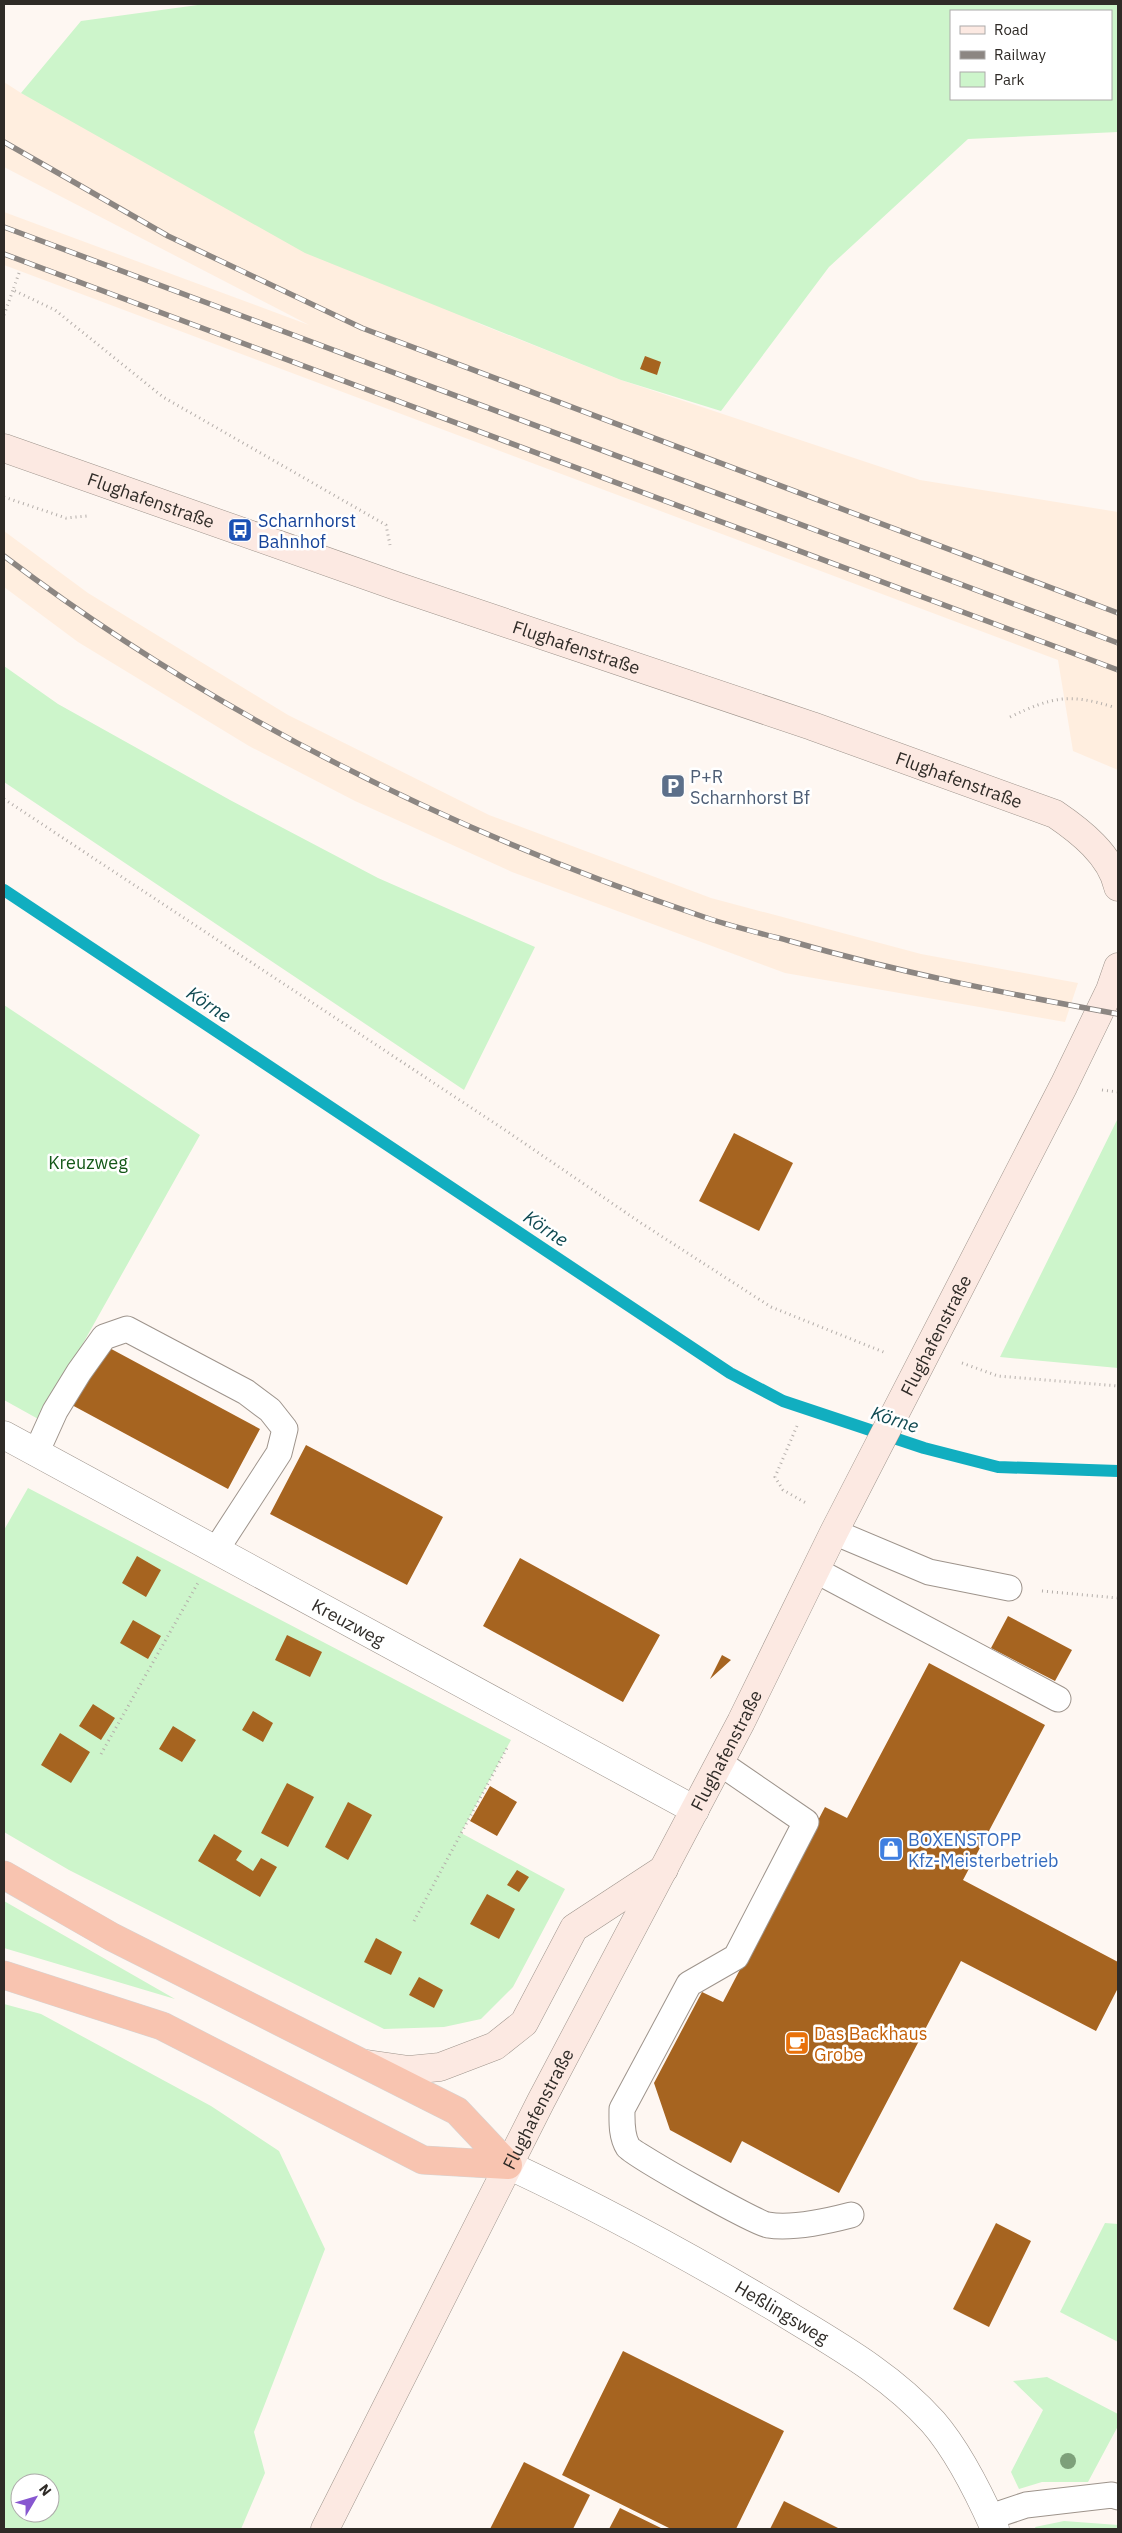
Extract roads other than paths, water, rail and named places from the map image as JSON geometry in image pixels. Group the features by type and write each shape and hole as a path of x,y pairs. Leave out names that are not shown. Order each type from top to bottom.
{"highway":[{"path":"4,1875 112,1937 457,2111 508,2165"},
{"path":"4,1975 162,2026 422,2160 508,2165"}],"main road":[{"name":"Flughafenstraße","path":"4,448 398,588 665,675 1055,814 1078,829 1102,855 1118,887"},
{"name":"Flughafenstraße","path":"325,2529 508,2165 720,1763 834,1532 1064,1085 1110,990 1118,967"},
{"path":"364,2064 408,2070 440,2067 495,2046 524,2024 574,1928 665,1868"}],"street":[{"name":"Kreuzweg","path":"4,1435 695,1810"},
{"name":"Heßlingsweg","path":"508,2165 570,2194 714,2271 864,2361 899,2389 933,2423 976,2486 992,2523"}],"lane":[{"path":"36,1452 55,1411 79,1372 104,1337 127,1329 192,1362 246,1392 270,1410 285,1429 279,1453 216,1550"},
{"path":"834,1532 929,1572 1009,1588"},
{"path":"815,1570 1058,1699"},
{"path":"720,1763 806,1822 736,1957 689,1984 622,2109 622,2128 628,2147 650,2164 767,2225 821,2222 851,2215"},
{"path":"992,2523 1026,2505 1112,2495 1118,2497"}],"waterway":[{"name":"Körne","path":"4,890 730,1373 783,1401 924,1448 998,1467 1118,1471"}],"railway":[{"path":"4,142 168,236 362,328 1118,613"},
{"path":"4,227 1118,643"},
{"path":"4,254 1118,670"},
{"path":"4,556 85,614 168,668 253,719 341,766 430,809 521,848 614,885 738,927 912,972 1118,1014"}],"place":[{"name":"Scharnhorst Bahnhof","path":"240,530"},
{"name":"P+R Scharnhorst Bf","path":"673,786"},
{"name":"BOXENSTOPP Kfz-Meisterbetrieb","path":"891,1849"},
{"name":"Das Backhaus Grobe","path":"797,2043"}]}
